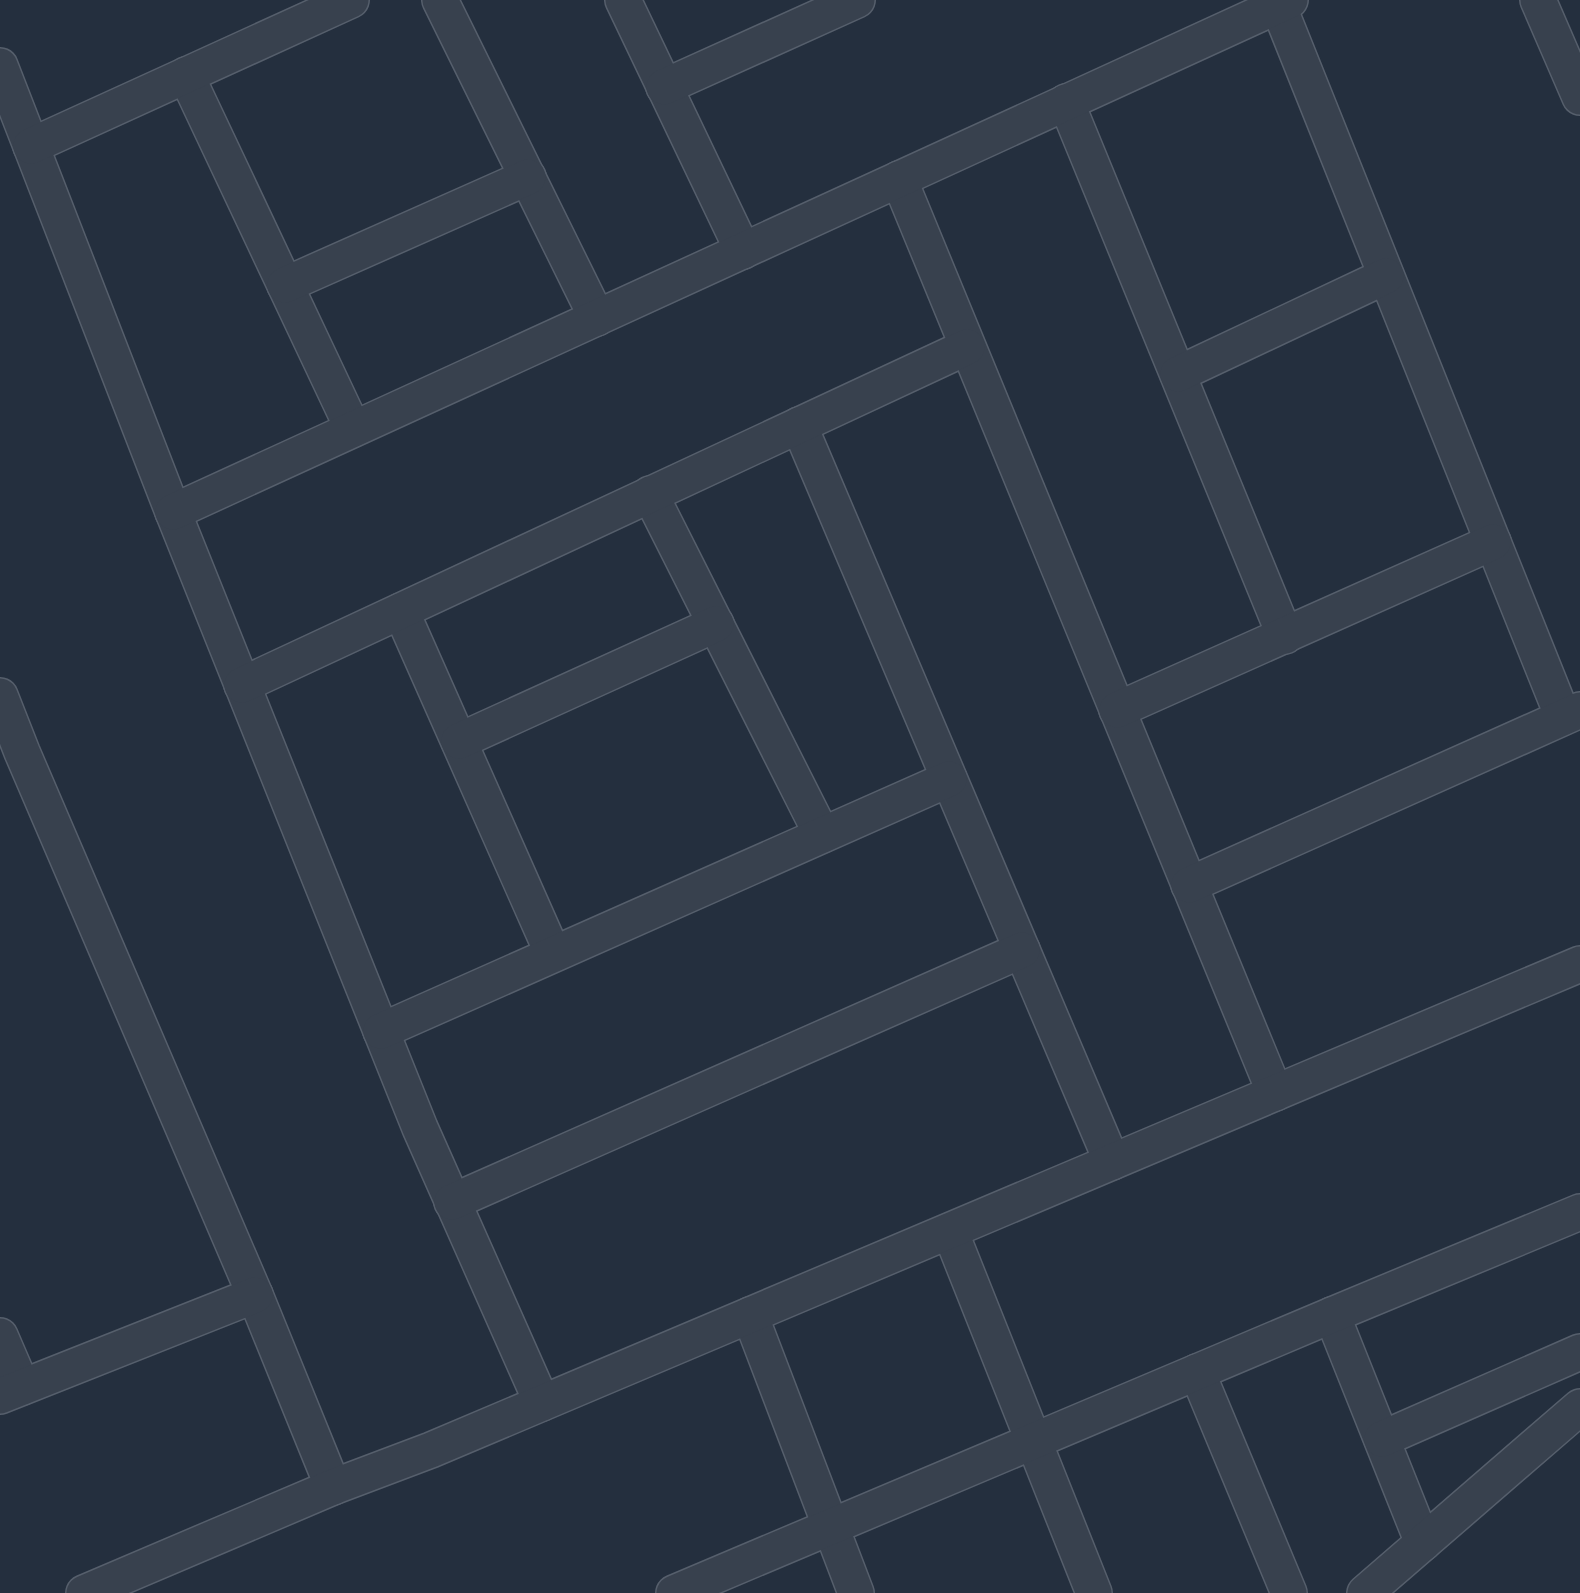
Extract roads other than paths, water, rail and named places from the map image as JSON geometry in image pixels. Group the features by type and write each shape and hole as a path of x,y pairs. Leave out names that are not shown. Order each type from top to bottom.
{"street":[{"path":"31,146 351,0"},
{"path":"440,0 597,318"},
{"path":"623,0 743,251"},
{"path":"664,86 814,9 857,0"},
{"path":"1538,0 1580,97"},
{"path":"173,512 1284,3 1386,276 1493,542 1572,713 1189,885"},
{"path":"0,66 173,512 419,1128 542,1403"},
{"path":"186,75 353,429"},
{"path":"1066,102 1285,636"},
{"path":"285,285 528,177"},
{"path":"899,179 1275,1093"},
{"path":"1178,374 1386,276"},
{"path":"242,685 967,347"},
{"path":"799,425 1112,1162"},
{"path":"650,494 822,835"},
{"path":"1117,710 1493,542"},
{"path":"401,611 554,954"},
{"path":"459,741 716,624"},
{"path":"0,696 11,757 255,1295 333,1487"},
{"path":"381,1031 949,779"},
{"path":"452,1202 1022,950"},
{"path":"83,1593 333,1487 431,1450 1580,964"},
{"path":"674,1593 1580,1212"},
{"path":"950,1231 1094,1593"},
{"path":"0,1336 11,1392 255,1295"},
{"path":"750,1315 856,1593"},
{"path":"1332,1315 1423,1543"},
{"path":"1382,1439 1580,1352"},
{"path":"1196,1372 1289,1593"},
{"path":"1366,1593 1580,1407"}]}
